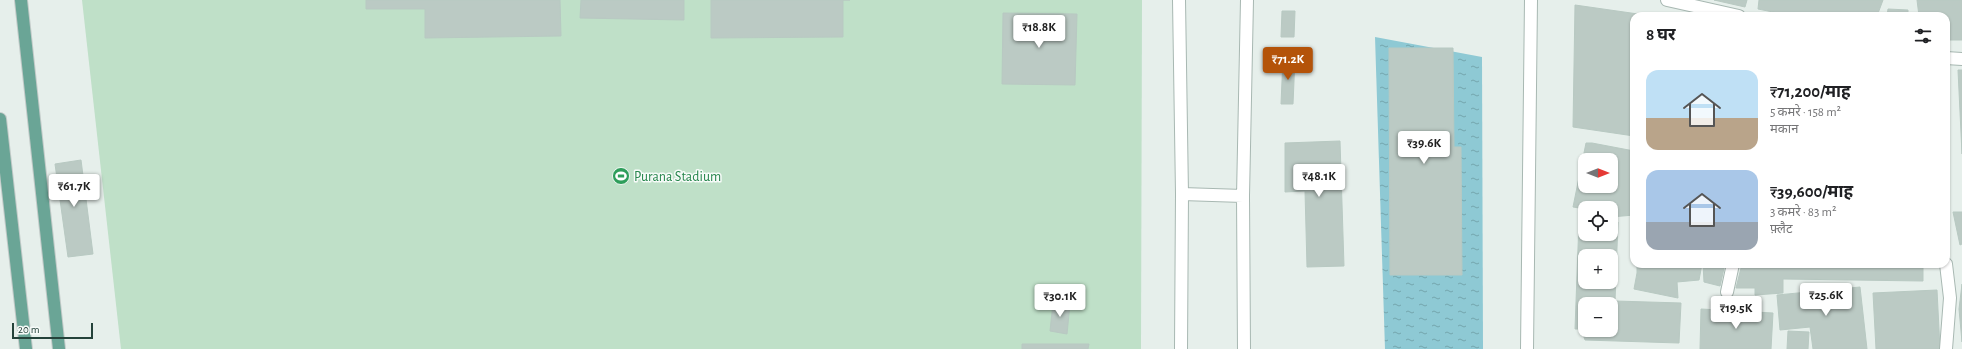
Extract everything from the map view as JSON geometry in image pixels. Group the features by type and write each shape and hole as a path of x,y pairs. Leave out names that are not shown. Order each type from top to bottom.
{"main road":[{"path":"21,0 59,349"},
{"path":"0,119 26,349"}],"street":[{"path":"1179,0 1182,194 1181,349"},
{"path":"1244,349 1243,196 1247,0"},
{"path":"1527,349 1531,0"},
{"path":"1667,0 1721,12"},
{"path":"1950,58 1962,59"},
{"path":"1182,194 1243,196"},
{"path":"1727,292 1732,268"},
{"path":"1946,268 1950,298 1946,349"}],"green space":[{"name":"Purana Stadium","path":"82,0 1142,0 1141,349 121,349"}],"water":[{"path":"1375,37 1482,57 1483,349 1385,349"}],"building":[{"path":"366,0 560,0 561,36 425,38 425,9 366,9"},
{"path":"581,0 684,0 684,20 580,18"},
{"path":"711,0 843,0 843,37 711,38"},
{"path":"1714,0 1747,0 1745,7"},
{"path":"1759,0 1883,0 1878,12 1773,12 1758,9"},
{"path":"1917,0 1962,0 1962,40 1950,40 1950,12 1918,12"},
{"path":"1575,5 1630,13 1630,135 1573,127"},
{"path":"1888,9 1908,10 1908,12 1888,12"},
{"path":"1282,11 1295,11 1294,37 1281,37"},
{"path":"1003,13 1077,14 1075,85 1002,84"},
{"path":"1389,48 1453,48 1454,147 1461,147 1462,275 1390,275"},
{"path":"1283,58 1295,58 1293,104 1281,104"},
{"path":"1958,70 1962,70 1962,154"},
{"path":"1340,141 1344,266 1307,267 1305,191 1285,192 1285,143"},
{"path":"1586,143 1630,150 1630,215 1618,216 1618,201 1578,201 1578,208 1573,207 1578,182 1578,193 1618,193 1618,153 1584,153"},
{"path":"81,160 93,254 68,257 55,164"},
{"path":"1953,212 1962,212 1962,244 1960,245"},
{"path":"1578,241 1617,241 1617,249 1578,249 1578,289 1615,289 1615,297 1578,297 1578,329 1575,329"},
{"path":"1637,268 1701,268 1699,280 1677,282 1678,298 1634,289"},
{"path":"1703,268 1724,268 1720,286 1704,282"},
{"path":"1741,268 1923,268 1923,281 1783,279 1783,293 1755,295 1755,288 1736,288"},
{"path":"1962,284 1962,342 1959,309"},
{"path":"1860,287 1867,349 1813,349 1810,327 1780,330 1777,295"},
{"path":"1937,290 1940,349 1876,349 1873,293"},
{"path":"1618,301 1681,303 1679,343 1585,340 1584,337 1618,337"},
{"path":"1053,303 1070,304 1067,334 1050,331"},
{"path":"1701,309 1773,313 1771,349 1700,349"},
{"path":"1788,331 1809,332 1808,349 1787,349"},
{"path":"1022,344 1089,344 1088,349 1022,349"}],"place":[{"name":"Purana Stadium","path":"621,176"}]}
